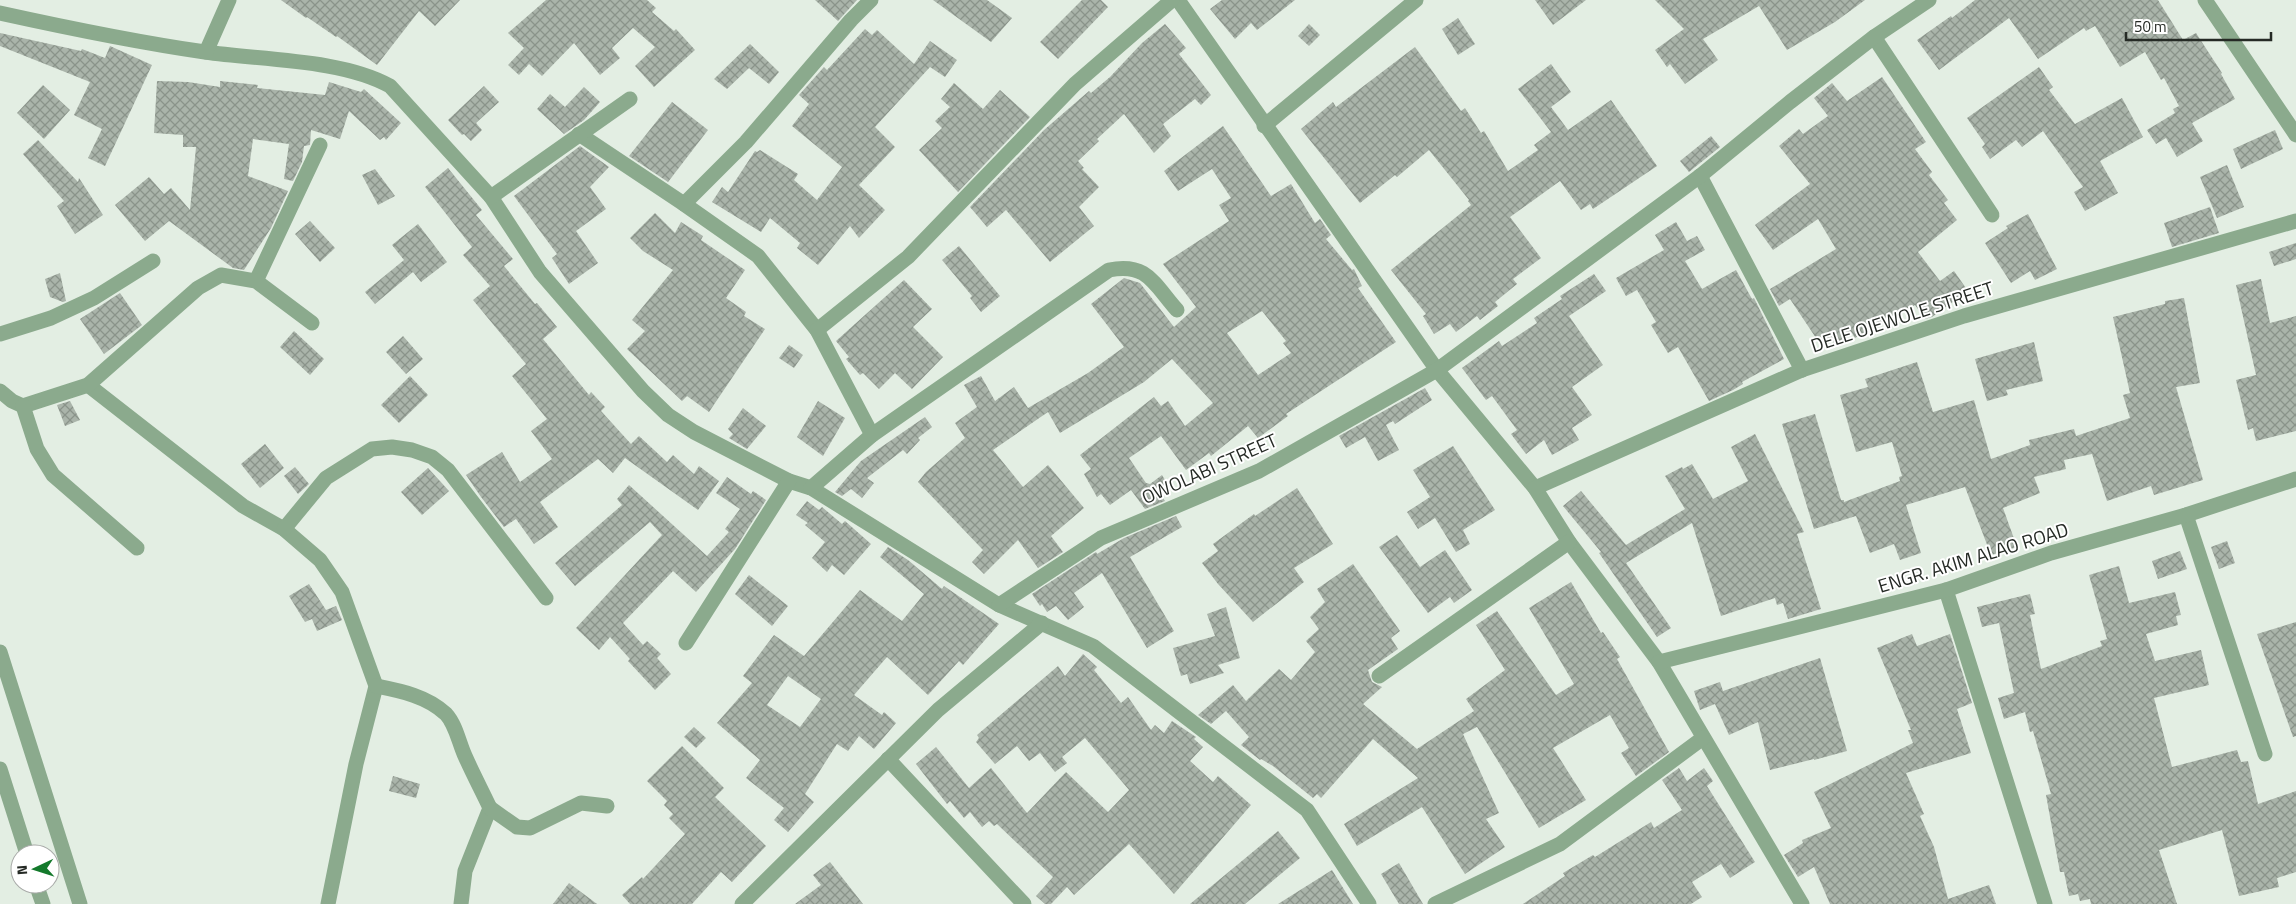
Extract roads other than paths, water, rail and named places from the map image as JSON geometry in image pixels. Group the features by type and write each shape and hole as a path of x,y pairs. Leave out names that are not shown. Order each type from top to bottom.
{"street":[{"path":"206,52 229,0"},
{"path":"684,204 746,142 850,20 871,0"},
{"path":"818,330 908,257 1075,84 1172,0"},
{"path":"1178,0 1264,126 1437,370 1535,488 1569,542 1659,662 1802,904"},
{"path":"1264,126 1416,0"},
{"name":"OWOLABI STREET","path":"999,605 1101,538 1259,471 1437,370 1700,176 1790,102 1874,37 1929,0"},
{"path":"2205,0 2296,135"},
{"path":"0,14 118,38 206,52 343,69 372,76 390,86 491,197 540,272 643,391 668,415 694,432 789,481 810,488 999,605 1093,646 1308,810 1369,904"},
{"path":"1874,37 1992,215"},
{"path":"491,197 630,99"},
{"path":"579,134 758,256 818,330 872,435"},
{"path":"256,281 320,145"},
{"path":"1700,176 1802,370"},
{"name":"DELE OJEWOLE STREET","path":"1535,488 1802,370 1964,316 2296,221"},
{"path":"0,334 51,318 94,298 153,261"},
{"path":"810,488 872,435 1109,270 1127,266 1143,271 1177,310"},
{"path":"0,391 12,402 23,406 88,385 203,285 221,275 256,281 312,323"},
{"path":"88,385 243,506 284,529 320,560 342,592 376,686 356,764 328,904"},
{"path":"23,406 36,449 53,475 137,548"},
{"path":"284,529 326,478 357,458 372,449 392,447 412,450 432,457 448,470 546,598"},
{"name":"ENGR. AKIM ALAO ROAD","path":"1659,662 1946,590 2051,553 2186,515 2296,479"},
{"path":"686,643 789,481"},
{"path":"2186,515 2265,754"},
{"path":"1379,676 1569,542"},
{"path":"1946,590 2045,904"},
{"path":"742,904 938,710 1042,623"},
{"path":"0,652 80,904"},
{"path":"376,686 409,692 446,714 452,722 465,756 490,808 518,827 530,828 581,803 607,806"},
{"path":"1435,904 1560,844 1703,738"},
{"path":"888,759 1024,904"},
{"path":"0,769 24,844"},
{"path":"461,904 465,871 490,808"}]}
